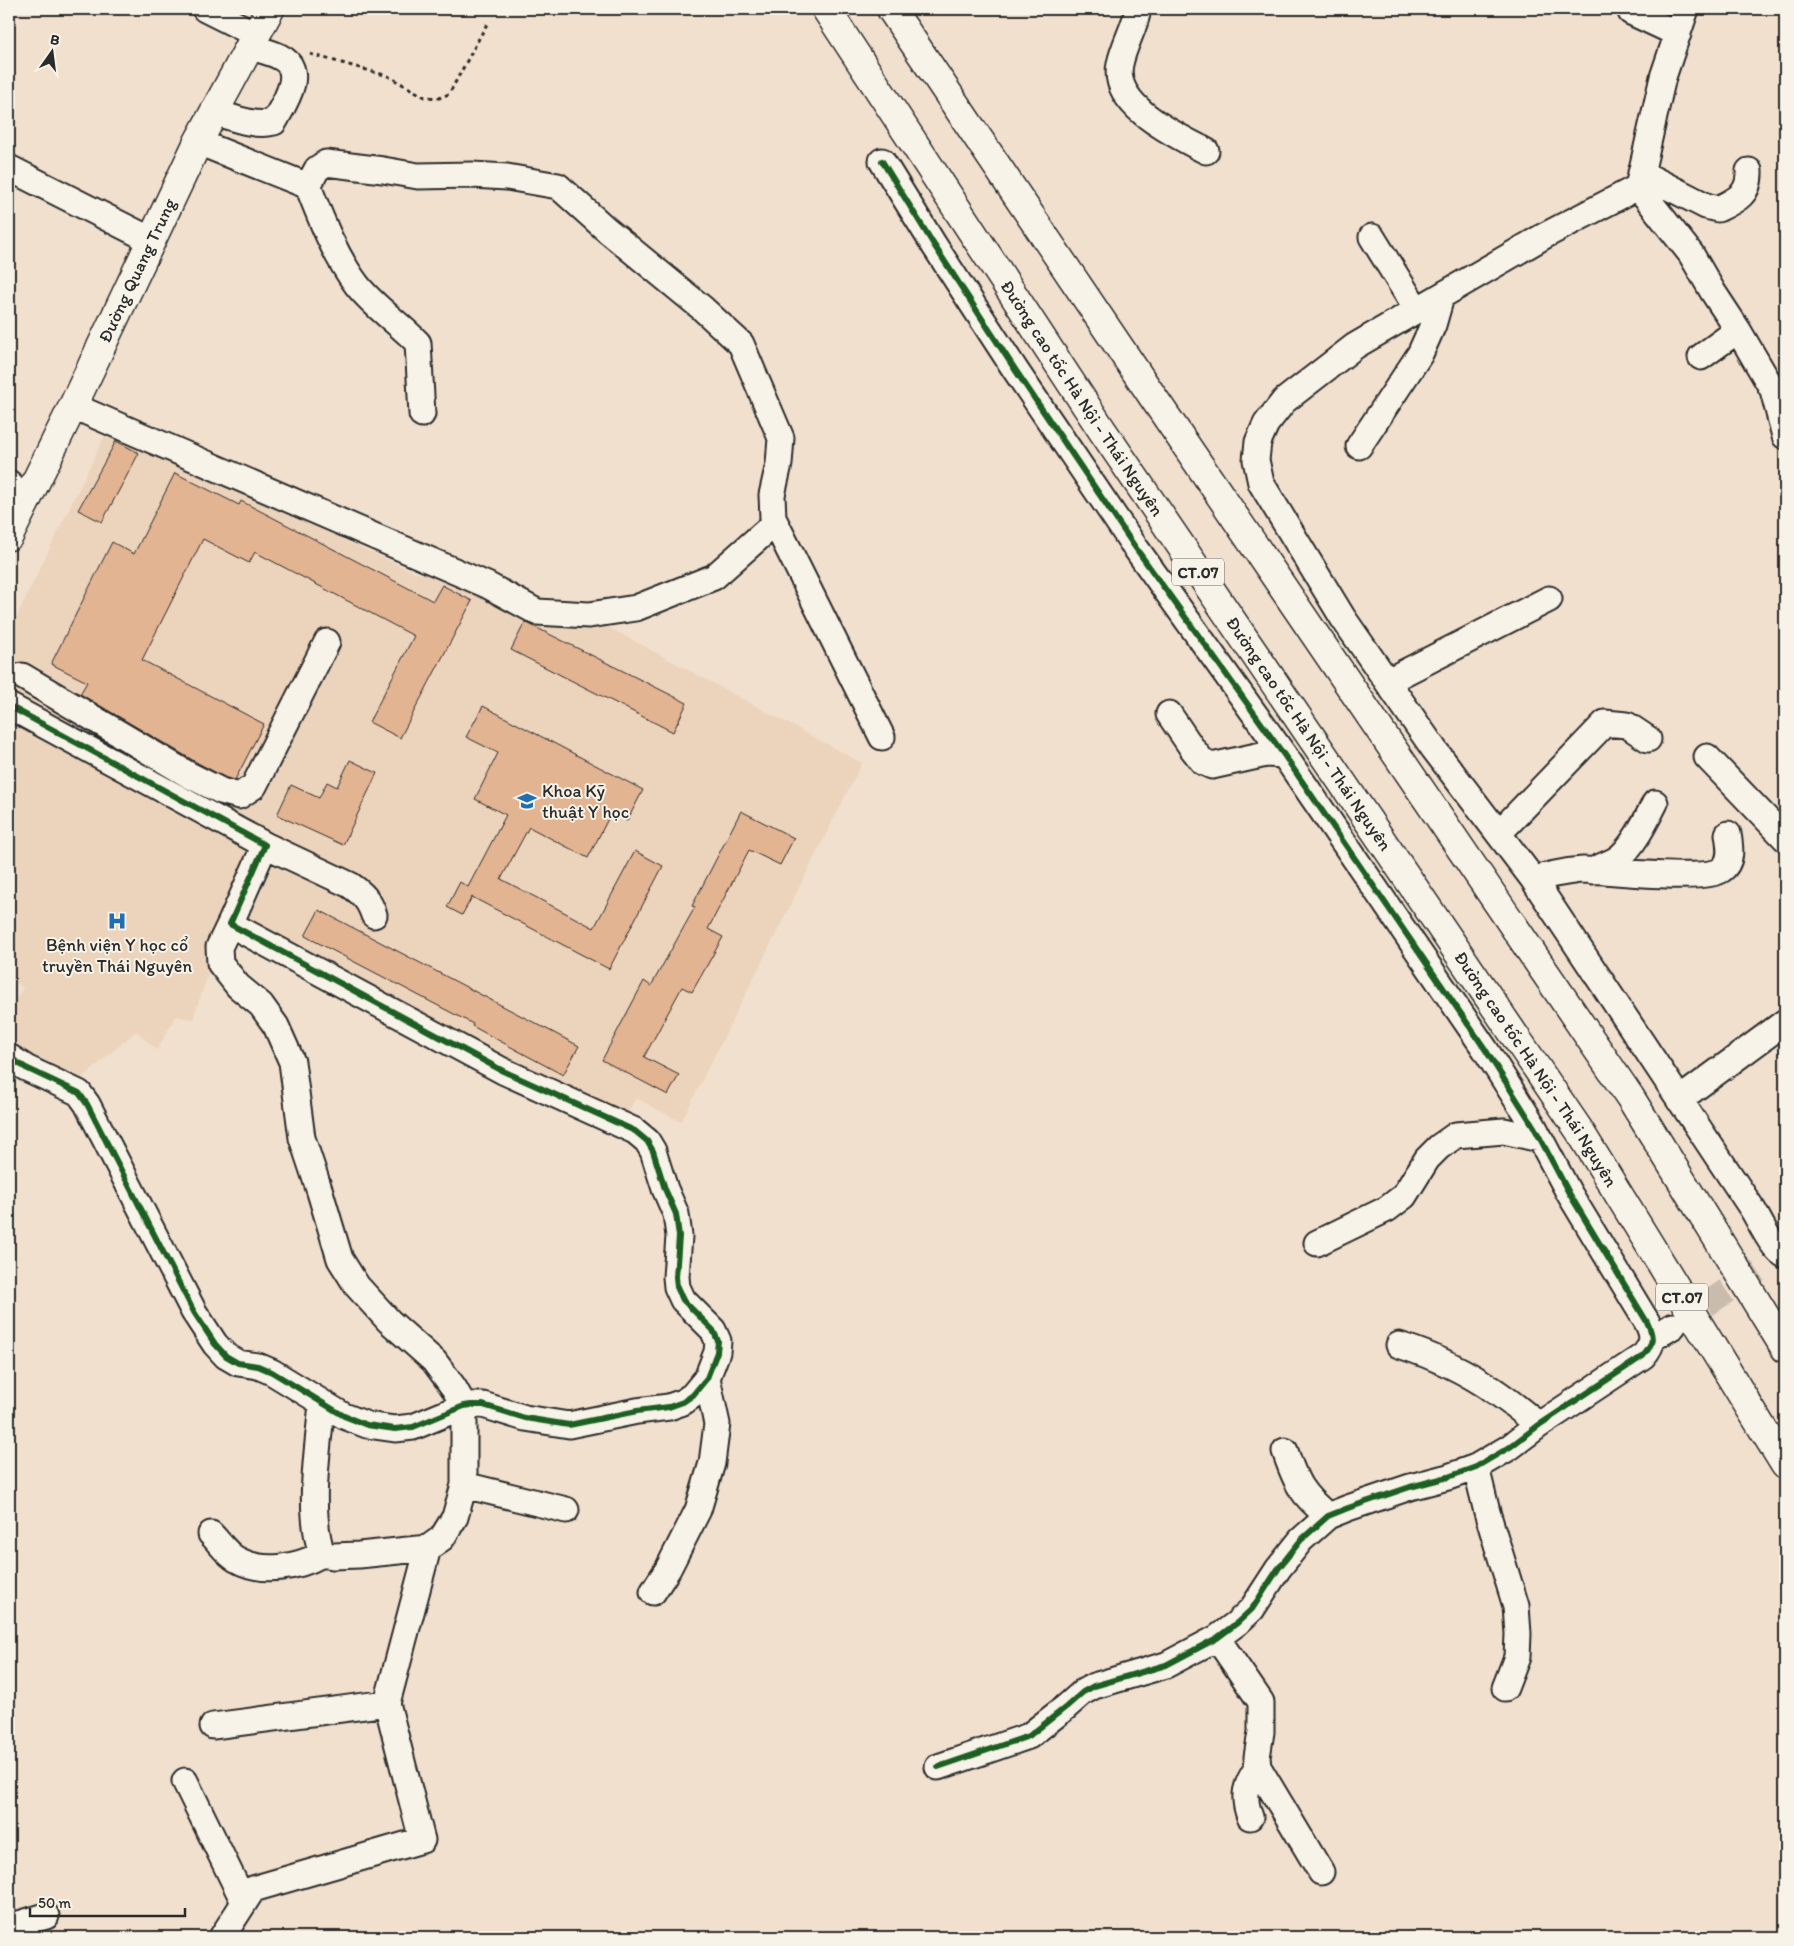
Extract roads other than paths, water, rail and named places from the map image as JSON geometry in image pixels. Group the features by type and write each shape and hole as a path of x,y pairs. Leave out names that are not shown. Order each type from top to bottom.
{"main road":[{"name":"Đường Quang Trung","path":"9,536 16,493 73,406 198,142 270,9"},
{"name":"Đường cao tốc Hà Nội - Thái Nguyên","path":"826,9 1107,438 1579,1130 1785,1465"},
{"path":"891,9 1630,1097 1785,1348"}],"street":[{"path":"205,9 289,62 294,72 292,86 274,122 266,124 251,123 214,112"},
{"path":"1138,9 1137,18 1125,43 1119,66 1120,86 1136,108 1171,133 1206,151"},
{"path":"1686,9 1663,77 1640,180 1355,346 1284,401 1266,424 1258,442 1256,460 1261,483 1343,618 1388,680 1434,749 1533,879 1679,1100 1777,1257"},
{"path":"1631,12 1678,34"},
{"path":"198,142 308,186 335,248 357,285 388,317 418,343 422,414"},
{"path":"882,161 934,245 1032,395 1135,547 1284,755 1485,1049 1647,1322 1663,1332 1643,1356 1476,1467 1356,1505 1328,1516 1301,1540 1278,1569 1252,1609 1217,1638 1166,1665 1094,1686 1083,1692 1029,1736 938,1766"},
{"path":"308,186 317,169 326,164 418,176 507,176 558,186 702,308 741,344 781,438 779,464 772,495 773,518 882,737"},
{"path":"9,168 151,240"},
{"path":"1640,180 1718,209 1740,197 1750,182 1749,171"},
{"path":"1640,180 1691,254 1781,404 1785,436"},
{"path":"1372,237 1417,310"},
{"path":"1359,446 1420,354 1433,325 1440,297"},
{"path":"1701,356 1738,330"},
{"path":"73,406 487,585 537,612 589,615 636,608 714,576 775,523"},
{"path":"1388,680 1549,599"},
{"path":"22,676 189,775 221,791 239,796 254,786 328,642"},
{"path":"9,706 265,845 354,888 370,903 374,915"},
{"path":"1169,714 1197,755 1203,762 1212,766 1266,754 1284,755"},
{"path":"1498,834 1605,723 1627,725 1648,739"},
{"path":"1708,757 1785,838"},
{"path":"1592,871 1618,858 1642,826 1655,803"},
{"path":"1533,879 1570,872 1592,871 1683,875 1705,874 1721,870 1727,863 1731,850 1728,834"},
{"path":"211,1534 234,1558 247,1564 267,1568 309,1561 322,1554 333,1556 359,1555 428,1548 442,1538 455,1517 464,1485 464,1406 454,1388 434,1361 389,1321 357,1286 340,1260 302,1138 292,1062 276,1026 261,1005 238,986 220,963 219,947 265,845"},
{"path":"9,1057 26,1068 79,1093 87,1104 194,1312 215,1344 226,1356 238,1363 258,1366 272,1372 344,1416 367,1425 395,1429 413,1427 464,1406 483,1405 524,1418 569,1425 637,1411 669,1407 683,1402 693,1395 707,1378 717,1352 718,1341 713,1330 683,1300 678,1287 676,1277 679,1236 676,1214 665,1189 653,1151 647,1141 626,1126 503,1072 230,924"},
{"path":"1679,1100 1785,1022"},
{"path":"1317,1243 1393,1204 1404,1196 1427,1159 1456,1135 1504,1131 1540,1139"},
{"path":"1399,1344 1428,1354 1460,1369 1497,1392 1539,1425"},
{"path":"653,1592 668,1569 698,1510 712,1463 717,1424 707,1378"},
{"path":"322,1403 315,1476 316,1518 322,1554"},
{"path":"1285,1450 1302,1491 1310,1501 1328,1516"},
{"path":"1476,1467 1487,1512 1516,1606 1517,1657 1505,1688"},
{"path":"464,1485 566,1510"},
{"path":"222,1937 253,1889 422,1840 387,1703 428,1548"},
{"path":"1217,1638 1261,1702 1258,1766 1321,1872"},
{"path":"213,1726 387,1703"},
{"path":"1250,1817 1247,1808 1246,1791 1248,1782 1258,1766"},
{"path":"185,1781 244,1902"},
{"path":"9,1927 46,1916"}],"tunnel":[{"path":"1675,1325 1767,1264"}],"place":[{"name":"Khoa Kỹ thuật Y học","path":"527,801"},
{"name":"Bệnh viện Y học cổ truyền Thái Nguyên","path":"117,921"}]}
